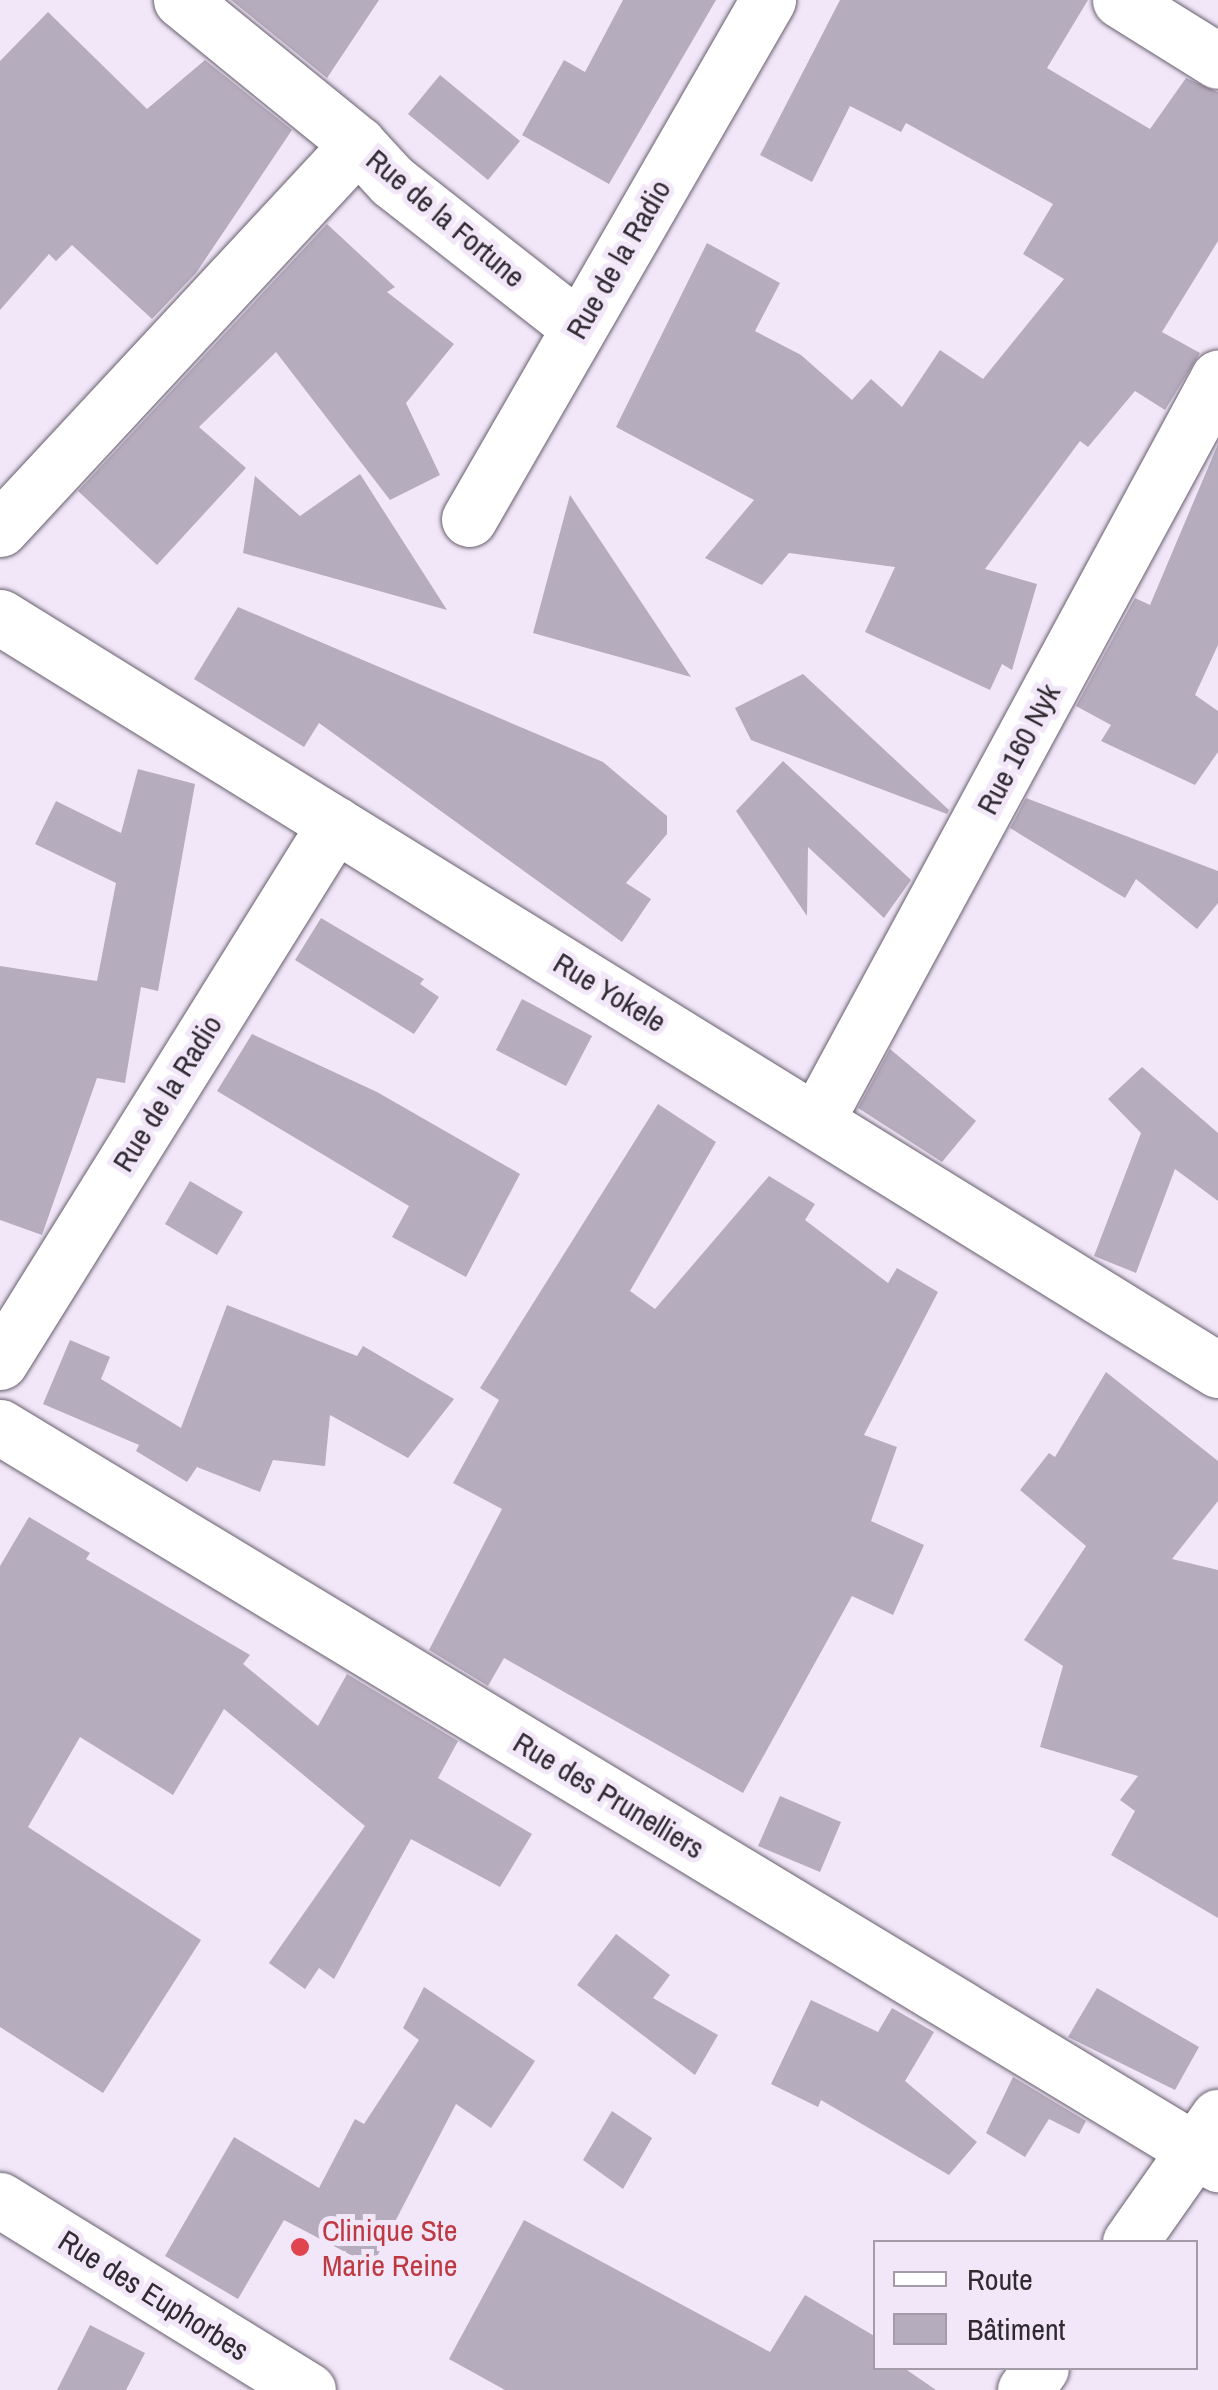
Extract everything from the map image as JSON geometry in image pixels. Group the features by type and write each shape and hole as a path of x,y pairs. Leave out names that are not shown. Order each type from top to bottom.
{"street":[{"path":"181,0 358,144"},
{"name":"Rue de la Radio","path":"469,519 768,0"},
{"path":"1120,0 1218,61"},
{"name":"Rue de la Fortune","path":"0,528 358,144 392,181 578,327"},
{"name":"Rue 160 Nyk","path":"817,1120 1218,378"},
{"name":"Rue Yokele","path":"0,618 1218,1370"},
{"name":"Rue de la Radio","path":"0,1362 335,824"},
{"name":"Rue des Prunelliers","path":"0,1427 1211,2144"},
{"path":"1132,2240 1211,2144"},
{"name":"Rue des Euphorbes","path":"0,2200 308,2390"}],"building":[{"path":"231,0 379,0 327,78"},
{"path":"623,0 716,0 609,184 522,135 564,60 585,72"},
{"path":"840,0 1088,0 1047,68 1150,129 1186,78 1218,92 1218,241 1162,332 1200,353 1165,410 1135,391 1088,447 1080,441 985,569 1037,584 1012,670 1002,664 990,690 865,632 895,567 789,553 762,585 705,558 754,500 616,427 707,243 780,283 755,331 801,355 852,400 871,379 902,407 940,350 983,379 1064,279 1023,254 1053,204 906,123 901,132 850,106 812,182 760,155"},
{"path":"48,12 147,109 205,60 292,130 196,273 152,319 72,245 56,261 49,254 0,310 0,61"},
{"path":"440,75 520,141 488,180 408,114"},
{"path":"327,224 395,287 387,292 454,344 406,403 440,475 390,500 276,352 199,427 246,468 157,565 78,491"},
{"path":"1218,444 1218,645 1195,695 1218,711 1218,752 1195,785 1101,741 1111,725 1076,706 1135,598 1150,605"},
{"path":"360,474 447,610 243,553 255,476 300,516"},
{"path":"570,495 691,677 533,633"},
{"path":"238,607 603,762 667,816 667,834 626,883 651,899 622,942 319,723 304,747 194,679"},
{"path":"803,674 949,810 947,814 751,740 735,708"},
{"path":"783,761 911,880 884,918 808,847 807,916 736,811"},
{"path":"138,769 195,784 158,991 141,987 125,1083 97,1078 42,1235 0,1220 0,966 97,981 116,883 35,844 56,801 121,833"},
{"path":"1026,798 1218,871 1218,903 1197,929 1136,879 1125,898 1010,828"},
{"path":"321,918 424,979 420,984 439,997 414,1034 295,960"},
{"path":"522,999 592,1036 566,1086 496,1050"},
{"path":"252,1034 377,1092 520,1174 466,1277 392,1237 409,1206 217,1091"},
{"path":"890,1049 976,1121 942,1162 858,1108"},
{"path":"1142,1067 1218,1133 1218,1201 1175,1169 1136,1273 1094,1256 1141,1133 1108,1099"},
{"path":"658,1104 716,1142 630,1291 655,1309 769,1176 815,1204 805,1220 888,1283 897,1268 938,1292 864,1435 897,1447 871,1521 924,1545 893,1615 852,1596 743,1793 504,1658 488,1686 429,1650 502,1509 453,1483 499,1400 480,1388"},
{"path":"190,1181 243,1212 217,1255 165,1224"},
{"path":"227,1305 357,1356 363,1346 454,1399 408,1458 330,1415 325,1466 273,1460 260,1492 197,1467 187,1482 136,1451 139,1445 43,1404 70,1340 110,1357 101,1379 181,1428"},
{"path":"1106,1372 1218,1461 1218,1501 1172,1559 1218,1570 1218,1918 1111,1855 1135,1811 1120,1800 1138,1776 1040,1747 1063,1666 1024,1640 1086,1546 1020,1490 1049,1453 1055,1457"},
{"path":"29,1517 90,1553 86,1559 250,1655 243,1664 318,1726 347,1674 458,1741 438,1778 532,1834 500,1887 411,1839 334,1979 319,1968 305,1989 269,1963 365,1826 224,1709 173,1795 80,1737 28,1827 201,1940 103,2093 0,2027 0,1566"},
{"path":"780,1796 841,1822 820,1872 758,1846"},
{"path":"616,1934 670,1975 653,1998 718,2035 695,2075 577,1985"},
{"path":"424,1987 535,2061 491,2128 456,2104 372,2266 284,2220 238,2299 165,2256 234,2137 319,2188 355,2119 364,2124 419,2040 403,2028"},
{"path":"1097,1988 1199,2047 1175,2090 1068,2037"},
{"path":"811,2000 878,2032 892,2008 934,2032 905,2081 977,2142 949,2175 821,2100 818,2107 771,2084"},
{"path":"1013,2077 1086,2121 1079,2134 1049,2119 1025,2157 986,2133"},
{"path":"612,2111 652,2138 623,2189 583,2160"},
{"path":"524,2220 770,2352 805,2295 873,2335 873,2370 907,2370 936,2390 505,2390 449,2359"},
{"path":"90,2325 145,2353 126,2390 57,2390"}],"place":[{"name":"Clinique Ste Marie Reine","path":"300,2247"}]}
